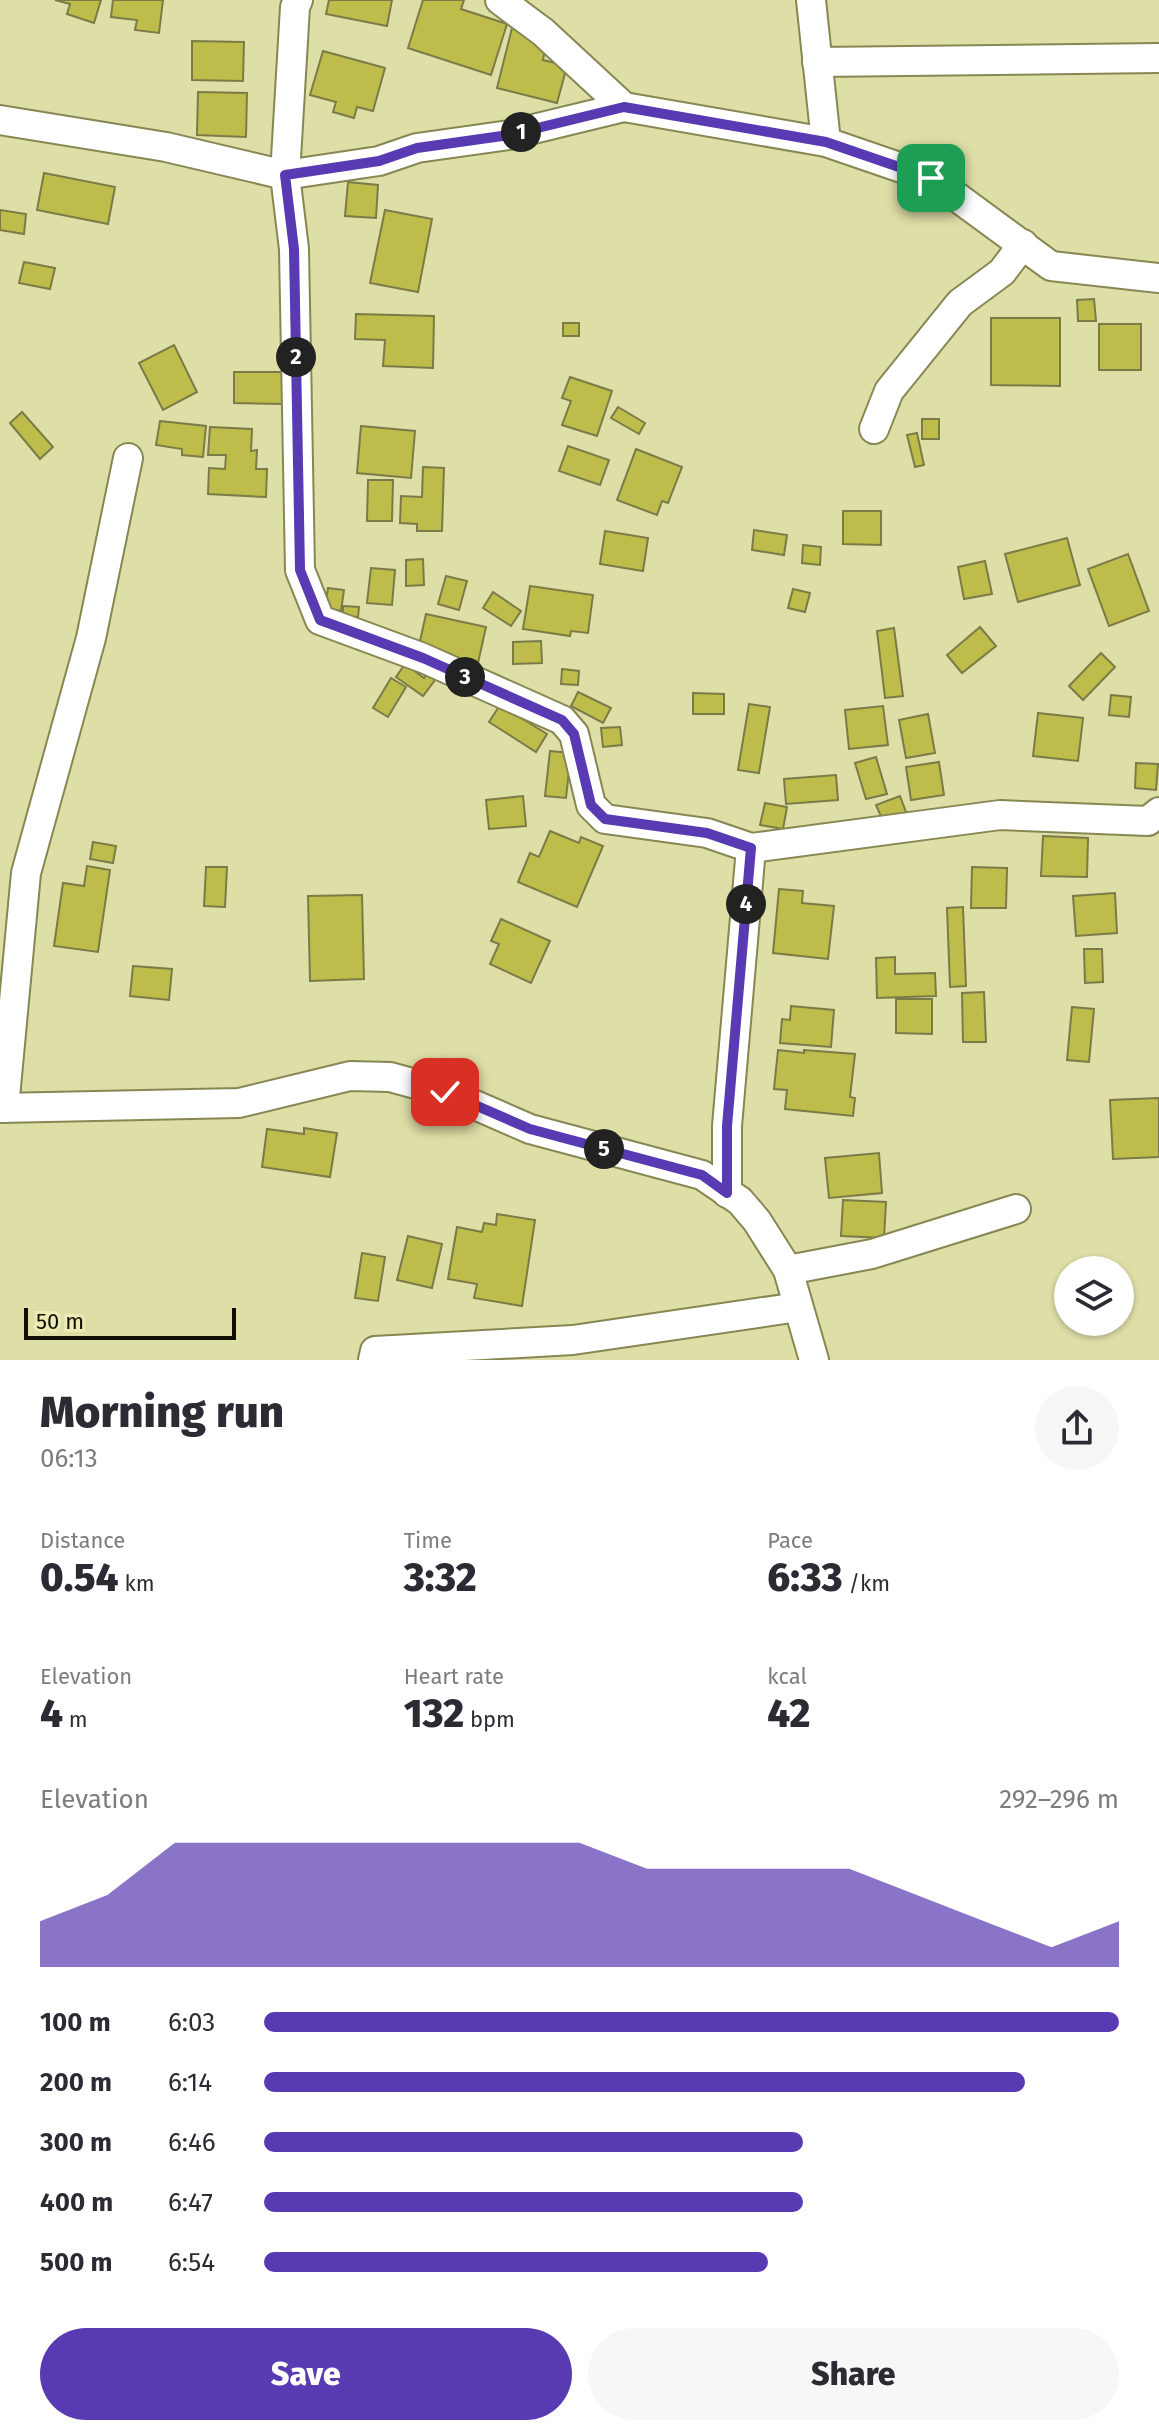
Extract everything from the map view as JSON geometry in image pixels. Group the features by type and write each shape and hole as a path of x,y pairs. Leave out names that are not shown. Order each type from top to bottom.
{"street":[{"path":"298,0 295,7 285,175 294,249 300,570 320,620 423,658 562,720 574,734 591,805 605,819 707,833 751,848 1000,815 1148,821 1159,812"},
{"path":"500,0 543,32 624,107"},
{"path":"811,0 826,142"},
{"path":"817,62 1159,58"},
{"path":"0,120 166,147 285,175 379,161 417,148 509,135 624,107 826,142 931,178 1051,266 1159,278"},
{"path":"874,429 889,391 960,303 1002,272 1023,244"},
{"path":"128,458 91,638 26,873 2,1108 239,1103 350,1076 390,1077 445,1092 530,1129 702,1175 740,1201 757,1221 788,1270 814,1360"},
{"path":"727,1193 727,1126 751,848"},
{"path":"788,1270 872,1254 1016,1209"},
{"path":"373,1360 375,1351 570,1350 798,1307"}],"building":[{"path":"55,0 101,0 94,23 67,14 70,4"},
{"path":"113,0 163,0 159,33 135,30 137,20 111,17"},
{"path":"329,0 392,0 387,26 326,14"},
{"path":"423,0 464,0 461,9 507,24 491,75 408,48"},
{"path":"512,28 535,34 546,44 543,60 567,66 557,103 497,88"},
{"path":"192,41 244,42 243,81 192,80"},
{"path":"323,51 385,68 373,111 357,107 354,118 333,112 336,102 310,95"},
{"path":"198,92 247,93 246,137 197,135"},
{"path":"44,173 115,187 108,224 37,210"},
{"path":"348,182 378,185 376,218 345,216"},
{"path":"0,210 26,214 24,234 0,230"},
{"path":"385,210 432,219 418,292 370,283"},
{"path":"24,262 55,268 50,289 19,283"},
{"path":"1094,299 1096,321 1078,321 1077,300"},
{"path":"356,314 434,316 433,368 383,366 385,340 355,339"},
{"path":"991,318 1060,318 1060,386 991,385"},
{"path":"563,323 579,323 579,336 563,336"},
{"path":"1099,324 1141,324 1141,370 1099,370"},
{"path":"174,345 197,392 163,410 139,363"},
{"path":"234,372 284,372 284,404 234,403"},
{"path":"570,377 612,391 597,436 562,425 571,401 562,398"},
{"path":"618,407 645,423 639,434 611,418"},
{"path":"22,412 53,447 40,459 10,423"},
{"path":"922,419 939,419 939,439 922,439"},
{"path":"160,421 206,426 203,457 182,455 182,449 156,445"},
{"path":"361,426 415,431 411,478 357,473"},
{"path":"210,427 252,429 251,451 257,450 256,469 267,469 266,497 208,494 209,468 225,469 226,455 208,455"},
{"path":"917,433 924,465 915,467 907,435"},
{"path":"568,446 609,460 600,485 559,471"},
{"path":"636,449 682,467 668,503 662,501 657,515 617,500"},
{"path":"423,467 444,468 442,531 417,531 417,524 400,523 401,496 422,497"},
{"path":"368,480 393,480 392,521 367,521"},
{"path":"843,511 881,511 881,545 843,544"},
{"path":"754,530 787,535 784,555 752,550"},
{"path":"605,531 648,538 643,571 600,564"},
{"path":"1067,538 1080,585 1018,602 1005,554"},
{"path":"803,545 821,547 820,565 802,563"},
{"path":"1128,554 1149,611 1109,626 1088,569"},
{"path":"423,559 424,585 406,586 406,560"},
{"path":"985,561 992,594 964,599 958,567"},
{"path":"371,568 395,570 392,605 367,603"},
{"path":"446,576 467,581 459,610 438,604"},
{"path":"530,586 593,595 588,633 571,631 570,636 523,629"},
{"path":"328,588 344,590 341,611 325,608"},
{"path":"793,589 810,593 805,612 788,608"},
{"path":"493,592 521,611 511,626 483,608"},
{"path":"343,606 359,607 358,617 343,616"},
{"path":"426,614 486,627 478,663 418,650"},
{"path":"980,627 996,646 962,673 947,655"},
{"path":"894,628 903,696 885,698 877,631"},
{"path":"541,641 542,663 513,664 513,642"},
{"path":"1101,653 1115,667 1083,700 1069,686"},
{"path":"405,664 424,678 427,674 435,680 423,696 396,677"},
{"path":"562,669 579,671 578,685 561,684"},
{"path":"391,678 406,687 388,717 373,708"},
{"path":"578,692 611,708 603,723 571,706"},
{"path":"693,693 724,694 724,714 693,714"},
{"path":"1111,695 1131,697 1129,717 1109,715"},
{"path":"749,704 770,707 759,773 738,770"},
{"path":"500,705 547,734 536,752 489,722"},
{"path":"883,706 888,745 849,749 845,710"},
{"path":"1038,713 1083,718 1078,761 1033,756"},
{"path":"928,714 935,753 906,758 899,720"},
{"path":"620,727 622,745 603,747 601,728"},
{"path":"550,751 571,753 566,798 545,796"},
{"path":"876,757 887,794 866,799 855,763"},
{"path":"939,762 944,795 911,800 906,767"},
{"path":"1136,763 1158,764 1156,790 1135,788"},
{"path":"836,775 838,800 786,804 784,779"},
{"path":"523,796 526,826 489,829 486,800"},
{"path":"900,796 906,812 883,821 876,805"},
{"path":"765,803 787,807 783,829 760,825"},
{"path":"550,831 579,843 581,837 603,846 577,907 518,882 530,853 539,857"},
{"path":"1043,836 1088,838 1087,877 1041,876"},
{"path":"93,842 116,846 113,863 90,859"},
{"path":"87,866 110,870 98,952 54,946 63,883 84,886"},
{"path":"206,867 227,867 225,907 204,906"},
{"path":"972,867 1007,868 1006,908 971,908"},
{"path":"779,889 803,891 802,903 834,906 828,959 773,953"},
{"path":"1115,893 1117,933 1076,936 1073,896"},
{"path":"362,895 364,979 310,981 308,896"},
{"path":"963,907 966,986 950,987 947,908"},
{"path":"501,919 550,941 531,983 490,964 499,944 491,941"},
{"path":"1084,949 1102,949 1103,982 1085,983"},
{"path":"895,957 895,974 935,973 936,996 877,998 876,958"},
{"path":"133,966 172,969 169,1000 130,996"},
{"path":"984,992 986,1042 963,1042 962,993"},
{"path":"896,999 932,999 932,1034 896,1033"},
{"path":"791,1006 834,1010 831,1047 780,1043 782,1019 790,1020"},
{"path":"1072,1007 1094,1009 1089,1062 1067,1060"},
{"path":"778,1050 855,1054 850,1097 855,1098 853,1116 785,1109 787,1090 774,1089"},
{"path":"1159,1098 1159,1157 1113,1159 1110,1100"},
{"path":"304,1128 337,1133 330,1177 262,1167 267,1129 304,1134"},
{"path":"879,1153 882,1193 829,1198 825,1158"},
{"path":"843,1200 886,1202 884,1238 841,1236"},
{"path":"497,1214 535,1220 522,1306 474,1298 477,1284 448,1279 457,1227 482,1232 484,1223 496,1225"},
{"path":"408,1236 442,1244 432,1288 397,1280"},
{"path":"362,1253 385,1257 378,1301 355,1298"}],"route":[{"path":"445,1092 530,1129 702,1175 727,1193 727,1126 751,848 707,833 605,819 591,805 574,734 562,720 423,658 320,620 300,570 294,249 285,175 379,161 417,148 509,135 624,107 826,142 931,178"}]}
